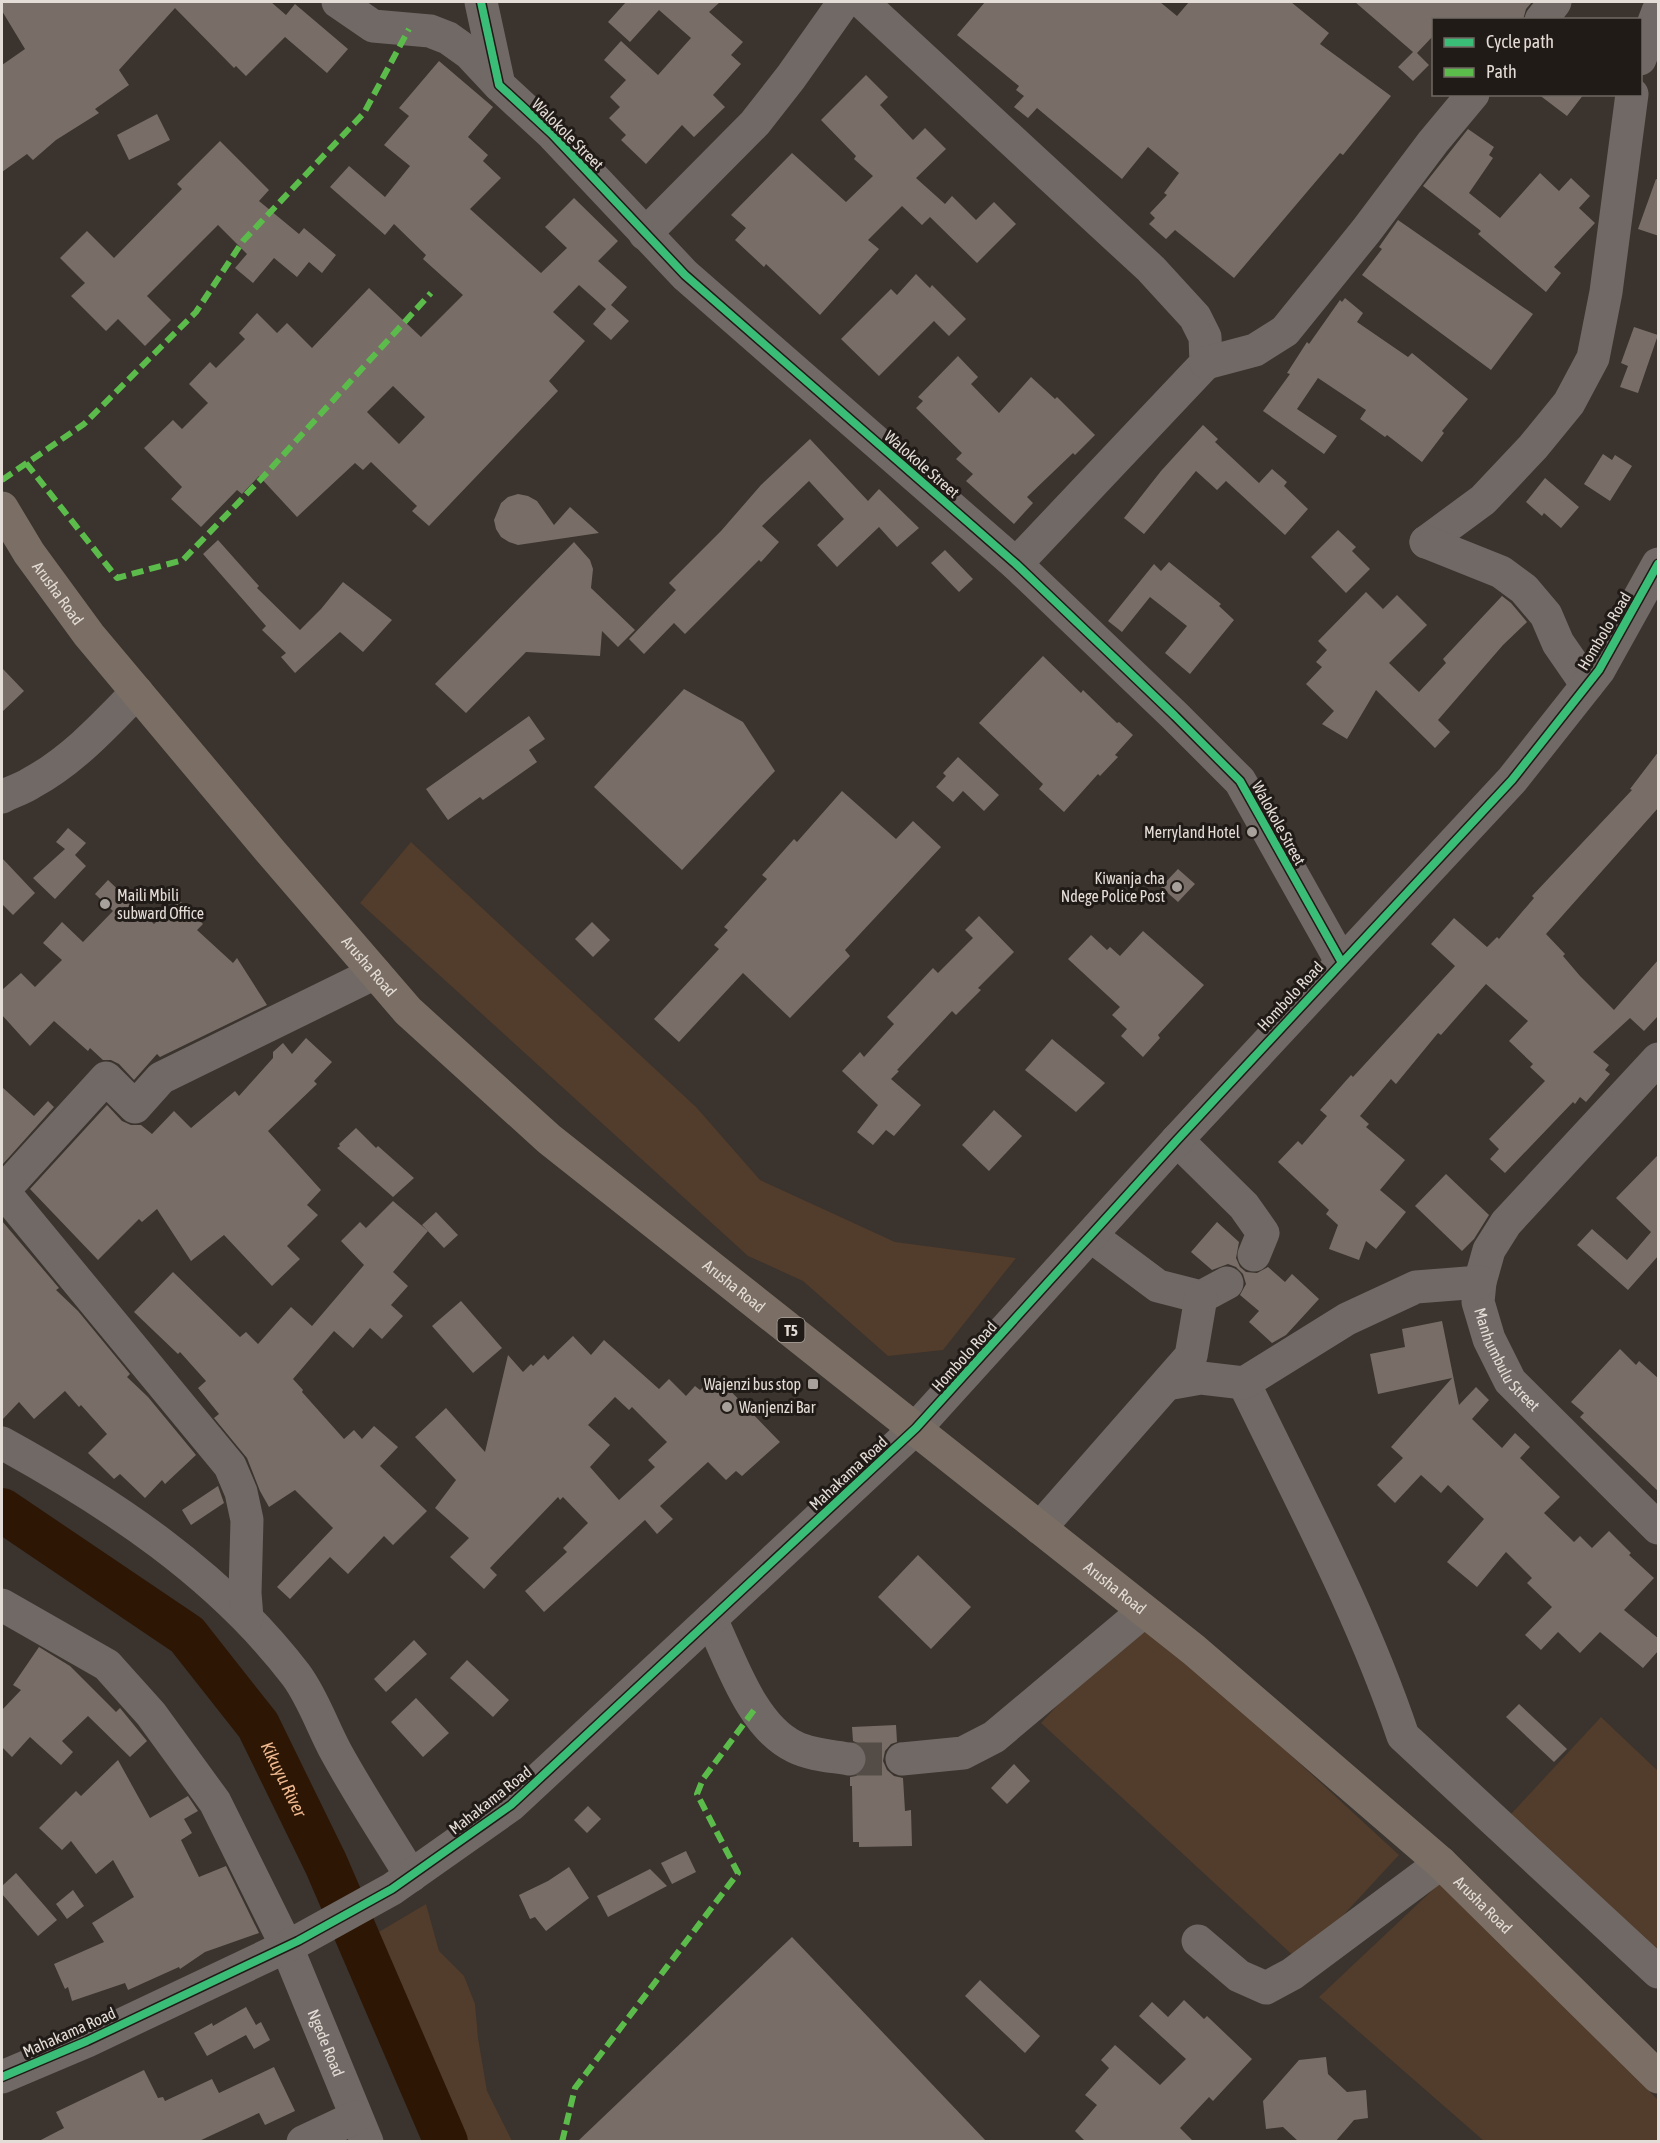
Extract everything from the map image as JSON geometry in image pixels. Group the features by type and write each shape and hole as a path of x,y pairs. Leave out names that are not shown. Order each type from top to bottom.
{"highway":[{"name":"Arusha Road","path":"2,508 29,553 89,635 270,852 408,1011 549,1139 1194,1650 1441,1863 1659,2077"}],"street":[{"name":"Walokole Street","path":"338,2 373,26 430,30 448,38 469,53 499,85 552,134 685,275 1016,564 1175,716 1240,781 1341,961"},
{"path":"481,2 499,85"},
{"path":"645,234 755,123 844,2"},
{"path":"862,2 1151,269 1195,317 1205,337 1206,363"},
{"path":"1543,18 1555,2"},
{"path":"1642,56 1659,11"},
{"path":"1016,564 1206,363 1255,350 1285,332 1471,96"},
{"path":"1587,685 1558,643 1546,615 1524,590 1501,572 1426,542 1483,500 1533,447 1569,403 1593,358 1606,292 1632,96"},
{"name":"Hombolo Road","path":"916,1428 1341,961 1512,780 1599,670 1659,564"},
{"path":"2,797 32,783 60,763 97,733 137,692"},
{"path":"247,1618 245,1593 247,1520 241,1492 230,1466 3,1191 106,1078 135,1107 161,1078 375,973"},
{"name":"Manhumbulu Street","path":"1659,1059 1506,1223 1489,1250 1480,1282 1478,1302 1490,1339 1510,1381 1659,1528"},
{"path":"1177,1140 1244,1206 1263,1233 1254,1255"},
{"path":"1040,1528 1191,1356 1214,1290 1158,1287 1091,1236"},
{"path":"1167,1384 1201,1378 1244,1383 1347,1319 1416,1287 1480,1282"},
{"path":"1244,1383 1345,1593 1388,1693 1403,1737 1659,1972"},
{"name":"Mahakama Road","path":"2,2077 87,2041 292,1943 401,1883 511,1804 916,1428"},
{"path":"2,1443 59,1475 176,1554 209,1581 247,1618 296,1676 306,1692 401,1883"},
{"name":"Ngede Road","path":"2,1605 107,1665 151,1714 215,1802 292,1943 362,2129"},
{"path":"902,1760 963,1753 994,1737 1144,1611"},
{"path":"711,1619 754,1710 780,1739 798,1749 849,1759"},
{"path":"1198,1941 1239,1976 1266,1988 1292,1974 1441,1863"},
{"path":"303,2142 362,2129"}],"shaded area":[{"path":"411,842 696,1107 760,1180 895,1242 1016,1258 943,1350 888,1356 803,1281 748,1256 360,903"},
{"path":"1140,1616 1399,1855 1300,1962 1041,1723"},
{"path":"1601,1717 1658,1771 1658,1959 1511,1814"},
{"path":"1440,1883 1658,2100 1658,2141 1484,2141 1319,1997"},
{"path":"426,1904 439,1951 464,1976 475,2004 487,2091 512,2141 454,2141 372,1936"}],"building":[{"path":"2,2 271,2 286,15 295,4 348,49 327,73 285,37 246,76 236,66 234,68 175,8 119,70 129,85 95,109 99,113 56,140 33,160 27,154 2,172 2,65 25,49 2,11"},
{"path":"626,2 720,2 709,12 743,42 731,55 741,64 713,95 725,107 694,137 682,125 646,164 621,140 626,135 609,118 620,107 610,97 626,80 604,60 621,41 658,75 691,38 659,10 630,42 608,22"},
{"path":"985,2 1160,2 1177,16 1189,2 1291,2 1329,33 1320,44 1391,96 1343,155 1340,153 1234,278 1175,230 1166,239 1149,224 1155,218 1150,213 1167,195 1164,193 1179,173 1148,147 1122,179 1037,108 1028,118 1014,107 1024,96 1016,90 1019,86 957,35"},
{"path":"1355,2 1532,2 1526,9 1524,18 1432,18 1432,37 1417,53 1429,65 1413,81 1398,67 1413,52"},
{"path":"439,61 493,107 468,137 488,155 483,161 501,178 470,209 541,273 567,248 545,227 574,198 618,241 598,261 627,287 611,305 629,321 611,340 593,324 606,309 579,285 553,312 585,341 549,381 558,391 429,526 412,511 417,506 371,462 363,470 355,463 297,517 259,476 242,494 237,490 201,527 171,499 182,487 144,448 173,420 182,429 208,403 189,384 210,362 216,368 245,339 239,333 257,313 277,333 287,323 312,348 369,288 421,337 463,295 423,259 426,255 394,224 385,235 330,187 349,166 385,197 410,166 384,145 409,116 399,108","holes":["393,386 425,417 399,444 367,412"]},
{"path":"866,75 888,97 880,105 913,140 925,128 946,149 916,178 945,204 952,196 976,220 994,202 1016,224 977,263 930,217 922,225 902,206 868,240 879,249 820,315 766,264 764,267 735,240 746,228 731,215 792,153 846,202 873,176 854,159 856,156 821,120"},
{"path":"1541,96 1582,96 1567,116"},
{"path":"157,114 170,140 129,160 117,135"},
{"path":"1468,129 1494,147 1489,155 1493,158 1469,193 1500,218 1540,173 1559,191 1571,178 1590,196 1579,208 1595,223 1554,267 1561,273 1546,292 1478,234 1481,231 1423,186"},
{"path":"220,141 269,190 259,201 299,234 304,228 336,255 322,273 309,262 297,277 274,258 253,283 235,268 247,254 218,225 147,296 171,320 145,346 118,319 106,331 71,296 85,283 60,258 87,231 114,258 182,189 177,184"},
{"path":"1656,179 1659,180 1659,236 1638,229"},
{"path":"1398,220 1533,314 1491,370 1362,275 1382,249 1379,247"},
{"path":"916,274 930,288 932,285 966,319 949,336 934,321 879,376 841,339 891,289 897,295"},
{"path":"1345,298 1363,313 1357,322 1408,357 1412,353 1468,399 1442,431 1444,433 1422,462 1387,435 1385,437 1360,419 1366,410 1318,378 1297,409 1337,436 1324,454 1263,411 1290,374 1287,373 1307,342 1309,344 1340,300 1342,302"},
{"path":"1634,327 1658,335 1638,393 1620,387 1628,366 1621,363"},
{"path":"958,356 978,377 971,384 999,413 1031,377 1055,399 1057,397 1095,435 1027,497 1033,503 1014,524 966,481 973,474 956,459 962,453 916,408 923,401 918,397"},
{"path":"1203,425 1218,439 1215,442 1259,483 1272,469 1287,482 1284,486 1308,509 1285,535 1226,481 1217,490 1196,471 1144,534 1124,518 1161,471"},
{"path":"810,439 868,501 879,489 919,528 897,547 879,527 837,567 817,545 844,519 809,481 762,526 779,542 761,562 759,560 685,634 674,623 644,654 629,639 676,590 669,583 721,531 761,485"},
{"path":"1603,454 1612,460 1615,455 1632,466 1610,501 1584,484"},
{"path":"1545,478 1579,507 1561,528 1544,513 1542,516 1526,502"},
{"path":"518,494 537,501 554,525 570,507 599,533 518,545 509,542 501,537 494,520 501,503 508,497"},
{"path":"1338,530 1356,547 1352,551 1370,569 1346,593 1311,557"},
{"path":"218,540 259,586 257,588 300,630 343,582 392,620 363,652 340,632 295,673 281,657 286,653 262,630 266,626 203,554"},
{"path":"574,542 590,560 593,569 591,588 635,630 618,647 602,631 600,656 526,652 466,713 435,684"},
{"path":"945,550 973,579 959,592 931,563"},
{"path":"1169,562 1221,604 1219,606 1234,620 1190,674 1165,653 1187,626 1150,597 1122,632 1108,621 1154,564 1161,571"},
{"path":"1366,592 1383,609 1397,595 1427,625 1389,663 1419,692 1446,663 1443,659 1502,596 1527,622 1503,645 1438,720 1450,732 1435,748 1376,690 1347,739 1322,724 1334,711 1306,684 1322,667 1316,662 1327,650 1318,641"},
{"path":"1043,656 1081,693 1083,690 1133,735 1115,755 1118,757 1100,776 1098,774 1064,812 1039,789 1043,784 979,723"},
{"path":"2,668 24,691 2,712"},
{"path":"684,689 743,722 775,771 682,870 594,787"},
{"path":"529,716 545,739 529,750 537,762 483,800 480,797 448,820 426,789"},
{"path":"1659,751 1659,807 1546,934 1565,954 1563,956 1580,976 1614,1010 1659,959 1659,1015 1644,1031 1630,1018 1593,1052 1609,1065 1605,1070 1610,1074 1586,1102 1580,1097 1575,1104 1573,1102 1505,1173 1490,1159 1499,1149 1489,1139 1545,1081 1530,1067 1533,1064 1509,1041 1528,1021 1486,984 1441,1035 1438,1033 1396,1084 1391,1079 1360,1116 1369,1124 1366,1127 1405,1160 1380,1190 1406,1212 1376,1249 1366,1241 1359,1260 1329,1249 1338,1225 1326,1214 1329,1210 1278,1162 1298,1141 1302,1145 1327,1116 1320,1110 1455,966 1431,944 1454,918 1487,947 1497,937 1499,939 1534,898 1532,896 1632,790 1630,789"},
{"path":"958,757 999,795 984,811 963,791 953,802 936,787 946,776 943,773"},
{"path":"842,791 896,839 913,821 941,847 845,950 850,956 790,1018 743,973 679,1042 654,1019 719,949 714,945 728,930 724,927 767,879 762,875 794,839 797,842"},
{"path":"68,828 86,843 75,855 86,866 55,899 33,878 65,849 56,842"},
{"path":"2,858 35,893 13,915 2,904"},
{"path":"1178,869 1195,884 1178,902 1161,887"},
{"path":"108,880 154,924 179,900 203,924 197,930 233,963 237,958 267,1005 160,1057 157,1054 134,1080 119,1064 111,1060 103,1060 90,1048 88,1051 54,1021 30,1046 2,1015 2,990 21,973 35,987 62,960 43,943 62,922 83,942 113,911 95,894"},
{"path":"979,916 1014,952 978,988 981,990 956,1015 952,1011 897,1070 899,1071 891,1079 921,1105 894,1136 886,1130 873,1145 857,1132 878,1105 842,1071 860,1052 864,1057 894,1024 887,1017 933,968 938,973 973,938 965,930"},
{"path":"592,922 610,940 593,957 575,939"},
{"path":"1143,931 1204,985 1158,1035 1160,1038 1143,1057 1121,1036 1127,1029 1112,1015 1120,1007 1068,959 1091,935 1107,950 1110,947 1120,956"},
{"path":"306,1038 332,1062 314,1081 317,1084 268,1131 321,1190 307,1205 318,1215 287,1246 300,1259 272,1286 224,1235 191,1261 157,1209 142,1222 139,1219 98,1260 30,1189 107,1105 122,1121 131,1125 141,1125 152,1134 174,1111 191,1128 235,1091 239,1096 273,1058 273,1052 283,1043 292,1054"},
{"path":"1052,1039 1105,1083 1076,1112 1025,1070"},
{"path":"2,1087 34,1116 48,1101 54,1107 2,1165"},
{"path":"994,1110 1022,1136 989,1171 962,1145"},
{"path":"356,1128 376,1148 378,1146 414,1178 393,1197 337,1148"},
{"path":"1659,1154 1659,1255 1628,1290 1577,1245 1592,1229 1627,1260 1651,1232 1616,1198"},
{"path":"1446,1174 1489,1215 1474,1239 1462,1251 1415,1206"},
{"path":"393,1201 428,1231 393,1272 408,1286 391,1305 403,1316 382,1339 370,1328 353,1348 334,1331 293,1379 344,1439 354,1430 362,1439 374,1426 398,1447 380,1466 427,1511 393,1545 384,1536 348,1574 330,1557 290,1599 277,1587 333,1528 295,1490 269,1507 247,1458 214,1418 219,1414 198,1388 206,1381 180,1352 178,1354 134,1312 173,1272 240,1337 246,1332 258,1344 291,1307 312,1326 364,1265 341,1241 360,1222 366,1228"},
{"path":"436,1212 458,1235 444,1248 422,1225"},
{"path":"2,1221 59,1288 56,1290 78,1311 130,1374 127,1377 148,1397 196,1455 165,1484 162,1480 145,1498 120,1474 114,1479 88,1453 107,1434 65,1391 34,1419 19,1402 2,1420"},
{"path":"1217,1222 1239,1242 1236,1258 1240,1267 1246,1272 1257,1273 1268,1267 1285,1282 1292,1274 1319,1299 1286,1335 1272,1343 1249,1322 1259,1311 1240,1295 1246,1284 1243,1274 1236,1267 1228,1264 1212,1270 1191,1252"},
{"path":"461,1301 502,1348 473,1373 432,1326"},
{"path":"1442,1321 1459,1405 1476,1387 1489,1400 1472,1419 1502,1448 1515,1433 1530,1447 1520,1458 1560,1497 1544,1513 1574,1542 1580,1536 1592,1548 1609,1531 1631,1553 1629,1555 1654,1578 1624,1610 1659,1639 1659,1650 1643,1668 1600,1632 1580,1653 1558,1632 1541,1650 1525,1635 1552,1607 1527,1583 1532,1578 1506,1552 1477,1587 1447,1562 1484,1519 1448,1485 1441,1493 1421,1475 1395,1503 1377,1485 1403,1458 1391,1447 1452,1378 1378,1394 1370,1354 1405,1347 1402,1329"},
{"path":"573,1336 591,1355 604,1340 659,1389 669,1379 686,1396 695,1386 700,1390 715,1375 780,1442 742,1476 736,1471 726,1480 708,1462 660,1506 673,1519 657,1534 645,1520 544,1612 525,1591 567,1552 563,1548 588,1523 563,1497 560,1500 558,1497 490,1568 497,1575 484,1589 450,1557 469,1538 435,1508 456,1480 415,1437 446,1408 485,1452 508,1355 523,1372 544,1355 548,1360","holes":["615,1397 629,1410 632,1407 667,1442 648,1460 655,1467 619,1500 590,1467 610,1445 588,1425"]},
{"path":"1620,1349 1636,1365 1639,1361 1659,1379 1659,1492 1580,1417 1584,1413 1571,1402"},
{"path":"218,1486 224,1503 191,1525 182,1510"},
{"path":"918,1555 971,1607 931,1649 878,1597"},
{"path":"414,1640 427,1654 386,1692 374,1679"},
{"path":"39,1647 70,1666 116,1712 120,1708 147,1741 130,1757 88,1716 62,1741 73,1752 61,1765 30,1737 12,1757 2,1747 2,1710 21,1690 13,1685"},
{"path":"467,1660 509,1700 493,1717 450,1678"},
{"path":"416,1698 449,1733 423,1757 391,1722"},
{"path":"1519,1704 1567,1749 1554,1762 1506,1717"},
{"path":"896,1725 897,1742 891,1744 885,1751 883,1761 887,1770 894,1776 903,1778 905,1811 911,1810 912,1846 859,1847 859,1842 853,1842 850,1777 863,1771 868,1761 866,1752 860,1744 853,1741 852,1727"},
{"path":"118,1760 150,1818 188,1796 198,1811 184,1819 192,1833 181,1840 199,1877 226,1866 259,1933 205,1952 180,1969 179,1967 128,1990 125,1983 72,2001 68,1987 65,1989 54,1964 104,1942 92,1923 134,1897 113,1860 96,1874 71,1841 62,1850 39,1828 76,1791 81,1796"},
{"path":"1014,1764 1030,1781 1007,1804 991,1788"},
{"path":"588,1806 601,1819 587,1833 574,1820"},
{"path":"686,1851 696,1872 672,1884 661,1863"},
{"path":"569,1867 589,1898 546,1931 535,1917 530,1919 519,1895 548,1881"},
{"path":"650,1869 667,1886 608,1917 597,1896"},
{"path":"16,1873 57,1920 38,1936 2,1894 2,1886"},
{"path":"73,1890 84,1906 67,1919 56,1904"},
{"path":"792,1937 987,2142 577,2142"},
{"path":"980,1980 1040,2036 1025,2053 965,1996"},
{"path":"1184,2000 1204,2019 1207,2016 1252,2059 1213,2101 1209,2097 1180,2128 1194,2142 1086,2142 1075,2131 1097,2105 1085,2095 1109,2068 1101,2060 1115,2045 1160,2085 1186,2059 1139,2016 1152,2002 1168,2017"},
{"path":"246,2007 256,2025 261,2022 270,2040 254,2049 246,2035 207,2056 194,2033 212,2023 213,2026"},
{"path":"1326,2057 1328,2074 1347,2092 1366,2090 1368,2118 1354,2120 1335,2142 1299,2142 1283,2127 1266,2129 1263,2101 1299,2060"},
{"path":"274,2067 295,2111 265,2125 259,2113 197,2142 37,2142 64,2128 56,2112 144,2070 158,2098 163,2097 165,2101 212,2079 219,2093"}],"waterway":[{"name":"Kikuyu River","path":"2,1510 187,1635 258,1725 326,1864 446,2142"}],"tunnel":[{"path":"849,1759 902,1759"}],"marked path":[{"path":"2,480 84,424 196,312 243,241 364,113 409,29"},
{"path":"26,463 117,578 183,560 264,476 431,293"},
{"path":"562,2142 575,2088 738,1873 697,1794 703,1779 754,1710"}],"cycle path":[{"path":"481,2 499,85 552,134 685,275 1016,564 1240,781 1341,961"},
{"path":"2,2077 87,2041 298,1941 392,1889 511,1805 916,1428 1177,1140 1512,780 1599,670 1658,564"}],"place":[{"name":"Merryland Hotel","path":"1252,832"},
{"name":"Kiwanja cha Ndege Police Post","path":"1177,887"},
{"name":"Maili Mbili subward Office","path":"105,904"},
{"name":"Wajenzi bus stop","path":"813,1384"},
{"name":"Wanjenzi Bar","path":"727,1407"}]}
